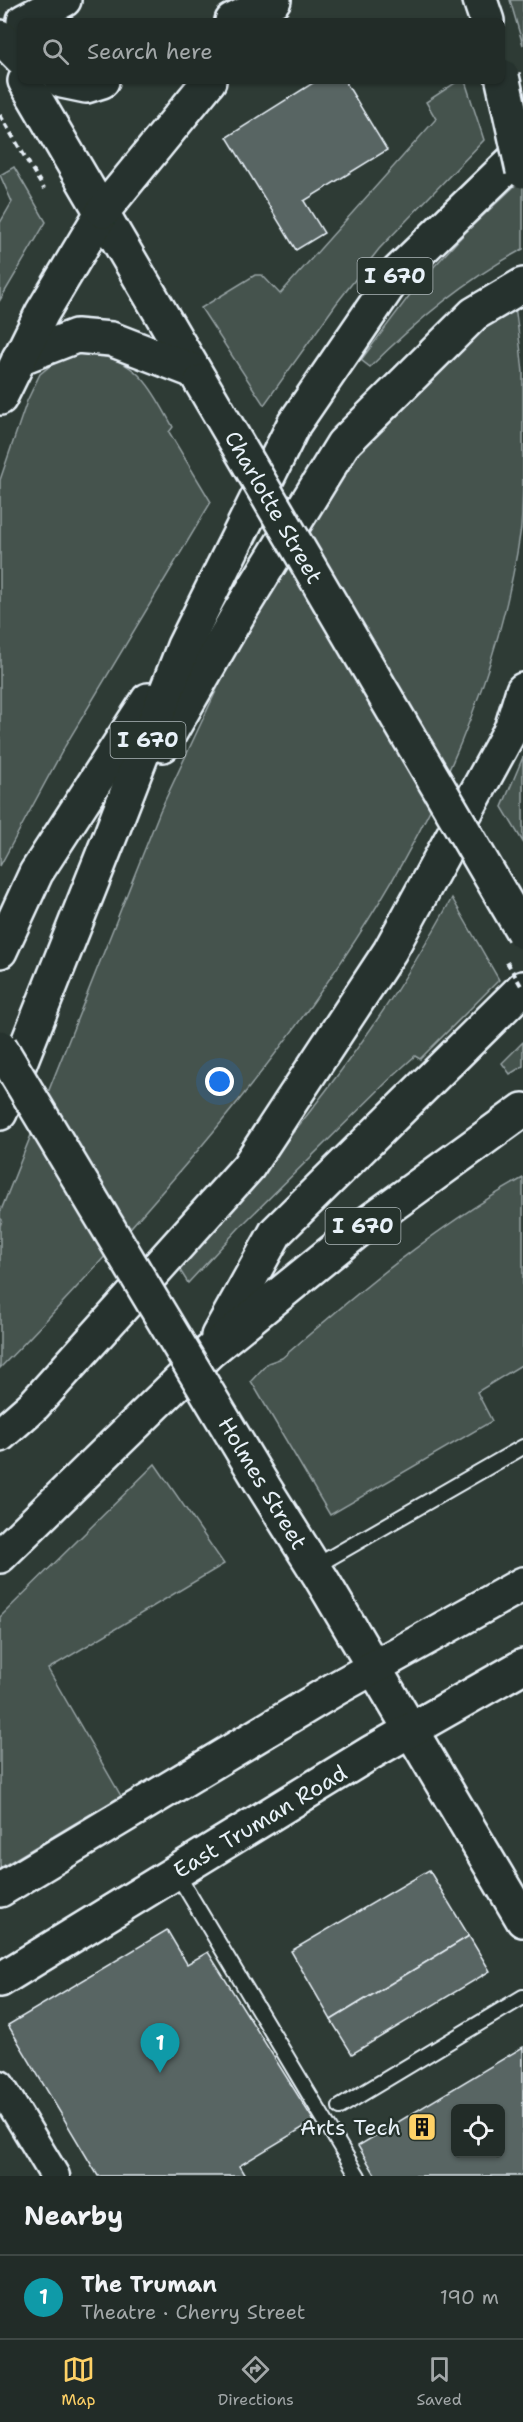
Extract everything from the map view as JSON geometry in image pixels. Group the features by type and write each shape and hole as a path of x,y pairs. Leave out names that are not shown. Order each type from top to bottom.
{"main road":[{"path":"30,18 64,0"},
{"path":"237,18 274,0"},
{"path":"265,18 282,0"},
{"path":"480,0 486,18"},
{"path":"0,36 18,25"},
{"path":"0,36 18,55"},
{"path":"0,36 18,69"},
{"name":"Charlotte Street","path":"27,84 523,932"},
{"path":"76,84 86,86 92,84"},
{"path":"0,398 42,313 103,211 207,84"},
{"path":"504,84 523,171"},
{"name":"I 670","path":"0,1113 184,645 294,424 398,272 523,151"},
{"path":"111,834 239,613 343,444 474,314 523,285"},
{"path":"19,358 76,336 111,339 197,377"},
{"path":"0,951 36,873 184,645"},
{"path":"0,1435 34,1405 248,1167 390,951 512,729 523,690"},
{"path":"210,1351 276,1232 523,988"},
{"name":"Holmes Street","path":"0,1047 314,1567 523,1920"},
{"name":"I 670","path":"0,1556 210,1351 366,1224 523,1110"},
{"path":"0,1890 373,1669 523,1584"},
{"name":"East Truman Road","path":"0,1980 410,1730 523,1666"}],"street":[{"path":"0,2085 55,2176"}],"lane":[{"path":"314,1567 523,1447"},
{"path":"176,1872 358,2176"},
{"path":"340,2107 523,1997"}],"shaded area":[{"path":"510,0 523,0 523,45"},
{"path":"453,84 466,84 484,140 379,249 336,304 264,405 201,308 255,275 262,275 280,294 436,119 426,102"},
{"path":"14,167 46,222 0,300 0,223 12,202 0,175"},
{"path":"523,178 523,249 442,302 370,367 361,360 418,284 465,233"},
{"path":"515,306 523,373 521,528 504,615 478,700 444,781 404,860 358,936 308,1009 255,1080 126,1233 0,1368 0,1226 2,1220 0,1213 160,811 224,674 305,529 331,487 377,425 471,338"},
{"path":"102,348 102,356 127,366 146,383 173,427 169,432 211,502 65,746 0,866 0,480 27,401 40,374 55,362 71,355"},
{"path":"523,757 523,842 502,807"},
{"path":"452,898 499,980 420,1059 415,1056 395,1074 239,1228 188,1283 178,1267 291,1136 326,1091 392,997"},
{"path":"523,1042 523,1066 510,1074 502,1063"},
{"path":"523,1178 523,1364 477,1392 492,1421 330,1515 251,1381 268,1363 282,1358 368,1285 428,1239 490,1197"},
{"path":"155,1464 224,1564 48,1669 121,1796 0,1868 0,1617"}],"building":[{"path":"311,84 347,84 387,150 304,201 324,233 296,250 227,137"},
{"path":"429,1870 469,1936 331,2020 291,1951"},
{"path":"167,1930 187,1964 208,1952 314,2121 239,2166 245,2176 98,2176 8,2025"},
{"path":"469,1936 490,1971 352,2054 331,2020"},
{"name":"Arts Tech","path":"523,2047 523,2176 376,2176 358,2146"}],"place":[{"name":"The Truman","path":"160,2073"},
{"name":"Arts Tech","path":"422,2127"}]}
